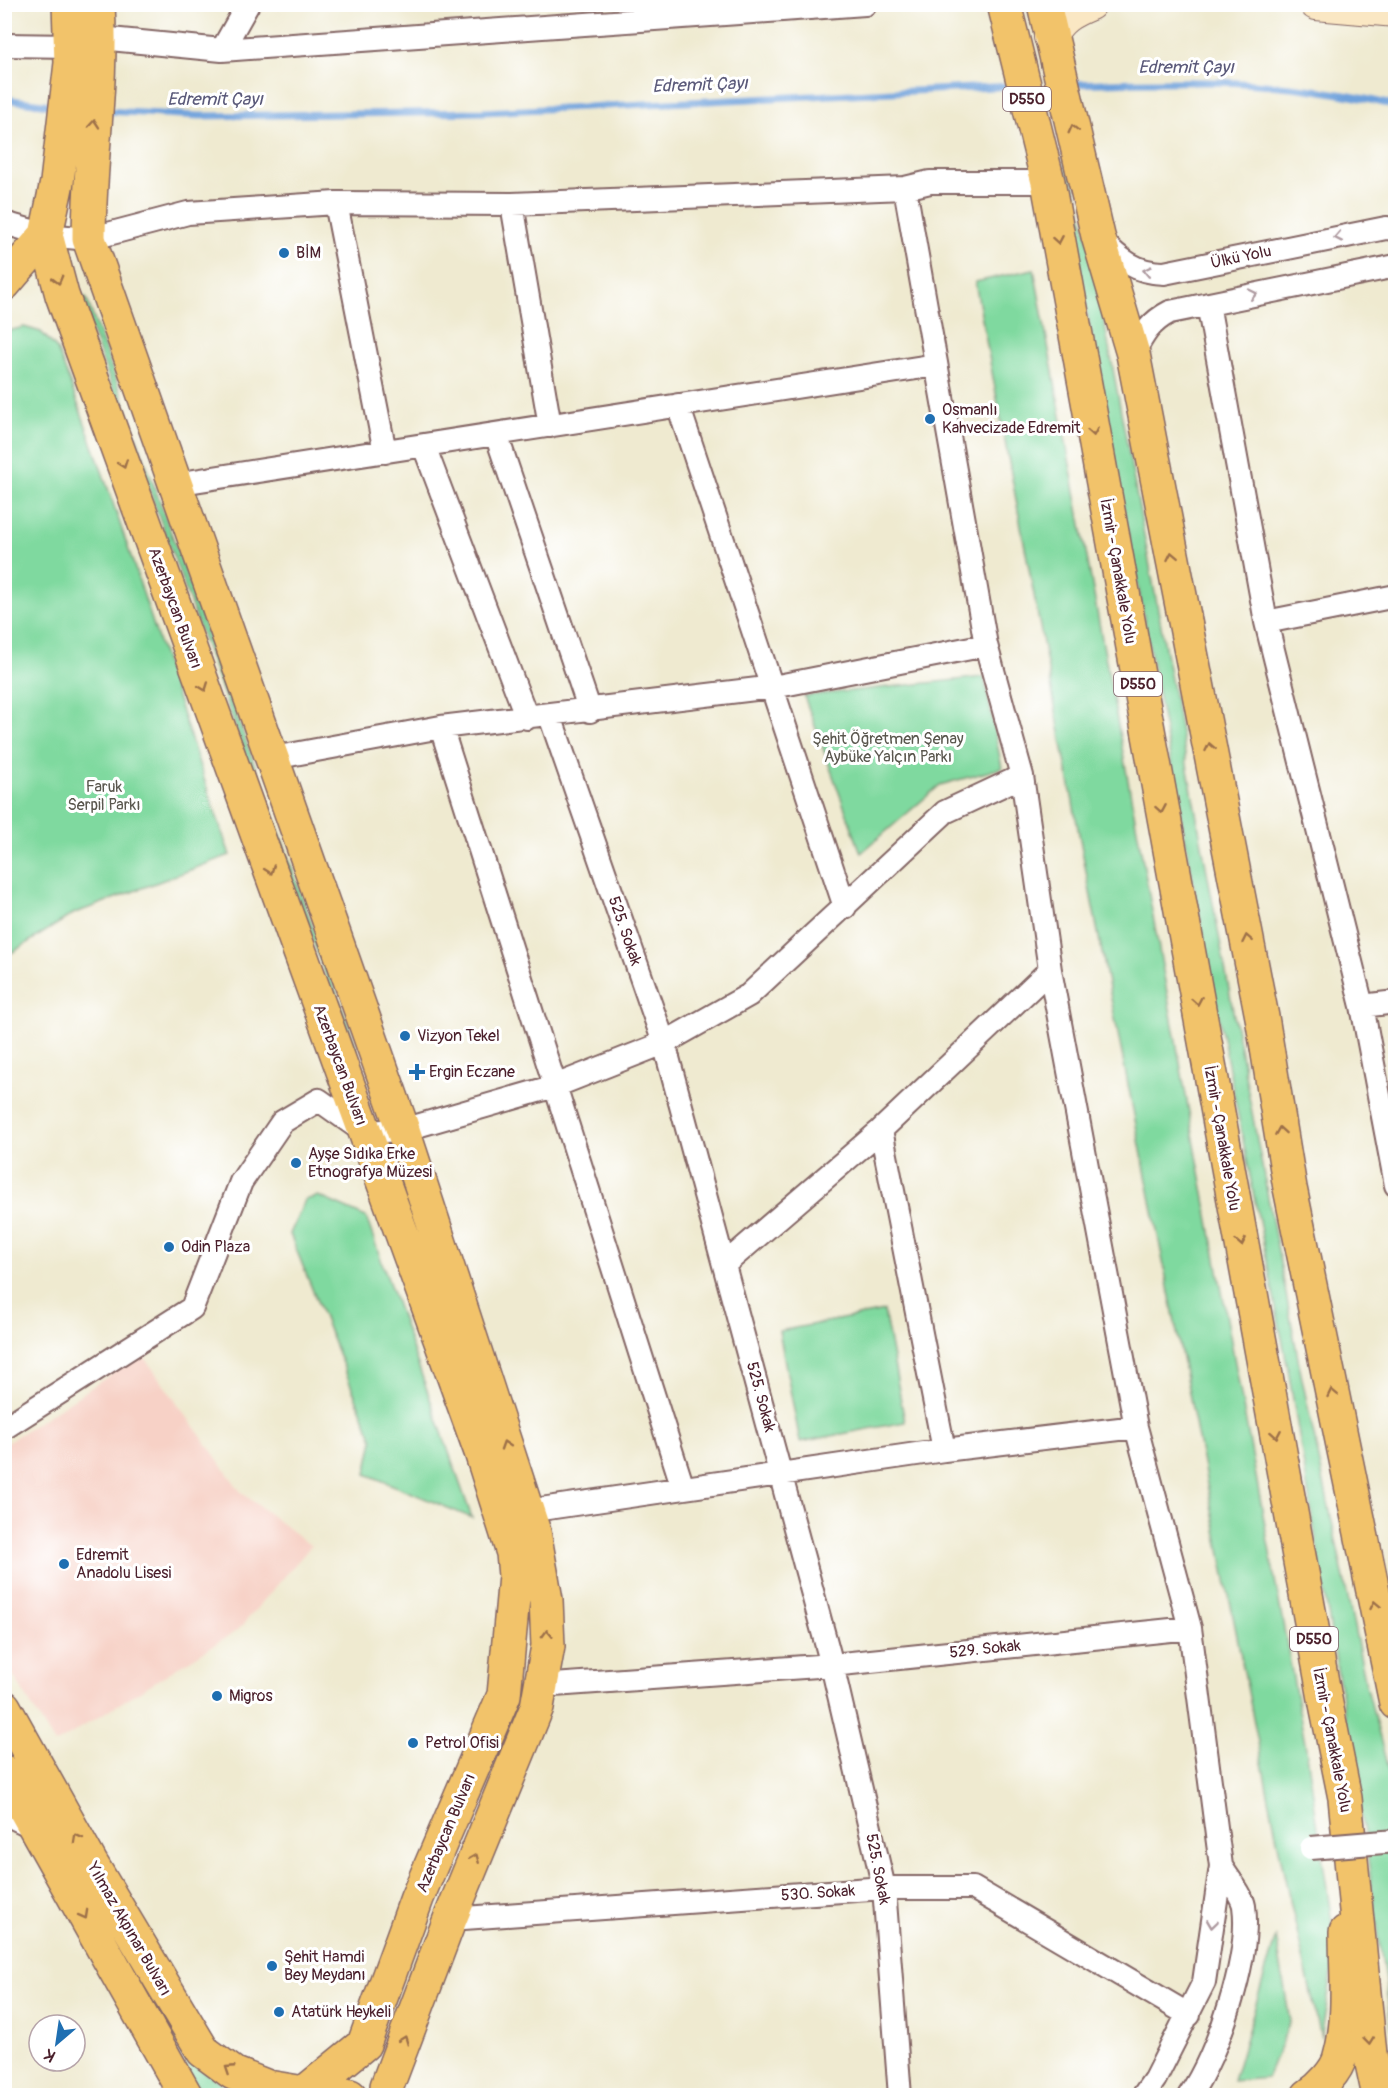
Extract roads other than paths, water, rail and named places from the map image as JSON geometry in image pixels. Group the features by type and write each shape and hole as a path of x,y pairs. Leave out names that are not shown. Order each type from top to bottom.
{"main road":[{"path":"69,4 86,52"},
{"path":"98,4 86,52 89,239 403,1130 534,1532 546,1600 548,1646 537,1707 450,1919 399,2051 387,2086 387,2096"},
{"path":"1044,4 1098,236 1133,354 1262,1017 1290,1188 1395,1703"},
{"name":"İzmir - Çanakkale Yolu","path":"1007,17 1046,176 1321,1680 1345,1798 1370,2054 1378,2096"},
{"name":"Azerbaycan Bulvarı","path":"86,52 46,236 62,295 481,1452 513,1553 515,1576 504,1695 417,1898 364,2044 301,2094"},
{"path":"4,284 46,236"},
{"name":"Yılmaz Akpınar Bulvarı","path":"4,1707 92,1865 203,2051 233,2073 268,2087 301,2094 326,2090 350,2096"},
{"name":"Yılmaz Akpınar Bulvarı","path":"4,1772 186,2096"},
{"path":"1308,2096 1318,2089 1340,2059 1346,2009 1345,1798"}],"street":[{"path":"222,50 248,4"},
{"path":"4,45 86,52 222,50 655,13 865,4"},
{"path":"1051,39 1056,24 1070,12 1090,4"},
{"path":"1316,4 1395,11"},
{"path":"4,223 46,236 89,239 189,213 336,203 512,204 905,188 930,182 1046,176"},
{"path":"905,188 986,645 1022,776 1050,970 1136,1427 1190,1628 1221,1866 1204,1982 1189,2015 1143,2096"},
{"path":"336,203 385,452"},
{"path":"512,204 550,426"},
{"name":"Ülkü Yolu","path":"1098,236 1115,255 1134,268 1149,273 1164,273 1310,242 1386,228 1395,229"},
{"path":"1133,354 1143,334 1155,319 1170,312 1395,266"},
{"path":"1208,304 1266,622 1362,1006 1395,1185"},
{"path":"175,484 936,365"},
{"path":"678,405 845,907"},
{"path":"496,434 590,711"},
{"path":"424,446 527,718"},
{"path":"1266,622 1395,596"},
{"path":"273,758 441,727 550,716 773,687 986,645"},
{"name":"525. Sokak","path":"550,716 664,1043 832,1665 884,1888 900,2096"},
{"path":"441,727 683,1488"},
{"path":"4,1428 192,1308 242,1182 282,1122 319,1100 364,1132 403,1130 555,1086 664,1043 749,995 945,812 1022,776"},
{"path":"725,1264 880,1130 1050,970"},
{"path":"1362,1006 1395,1002"},
{"path":"880,1130 944,1450"},
{"path":"527,1511 944,1450 1136,1427"},
{"name":"529. Sokak","path":"540,1686 832,1665 1190,1628"},
{"path":"4,1813 35,1828"},
{"path":"1311,1848 1395,1841"},
{"path":"1189,2096 1198,2084 1226,2023 1242,1951 1244,1905 1221,1866"},
{"name":"530. Sokak","path":"450,1919 884,1888 973,1888 1189,2015"}],"waterway":[{"name":"Edremit Çayı","path":"1070,84 1194,82 1274,85 1314,90 1396,106"},
{"name":"Edremit Çayı","path":"105,111 199,116 483,112 1014,86"},
{"name":"Edremit Çayı","path":"4,99 58,106"}],"place":[{"name":"BİM","path":"284,253"},
{"name":"Osmanlı Kahvecizade Edremit","path":"930,419"},
{"name":"Vizyon Tekel","path":"405,1036"},
{"name":"Ergin Eczane","path":"417,1072"},
{"name":"Ayşe Sıdıka Erke Etnografya Müzesi","path":"296,1163"},
{"name":"Odin Plaza","path":"169,1247"},
{"name":"Edremit Anadolu Lisesi","path":"64,1564"},
{"name":"Migros","path":"217,1696"},
{"name":"Petrol Ofisi","path":"413,1743"},
{"name":"Şehit Hamdi Bey Meydanı","path":"272,1966"},
{"name":"Atatürk Heykeli","path":"279,2012"}],"park label":[{"name":"Şehit Öğretmen Şenay Aybüke Yalçın Parkı","path":"888,748"},
{"name":"Faruk Serpil Parkı","path":"104,796"}]}
